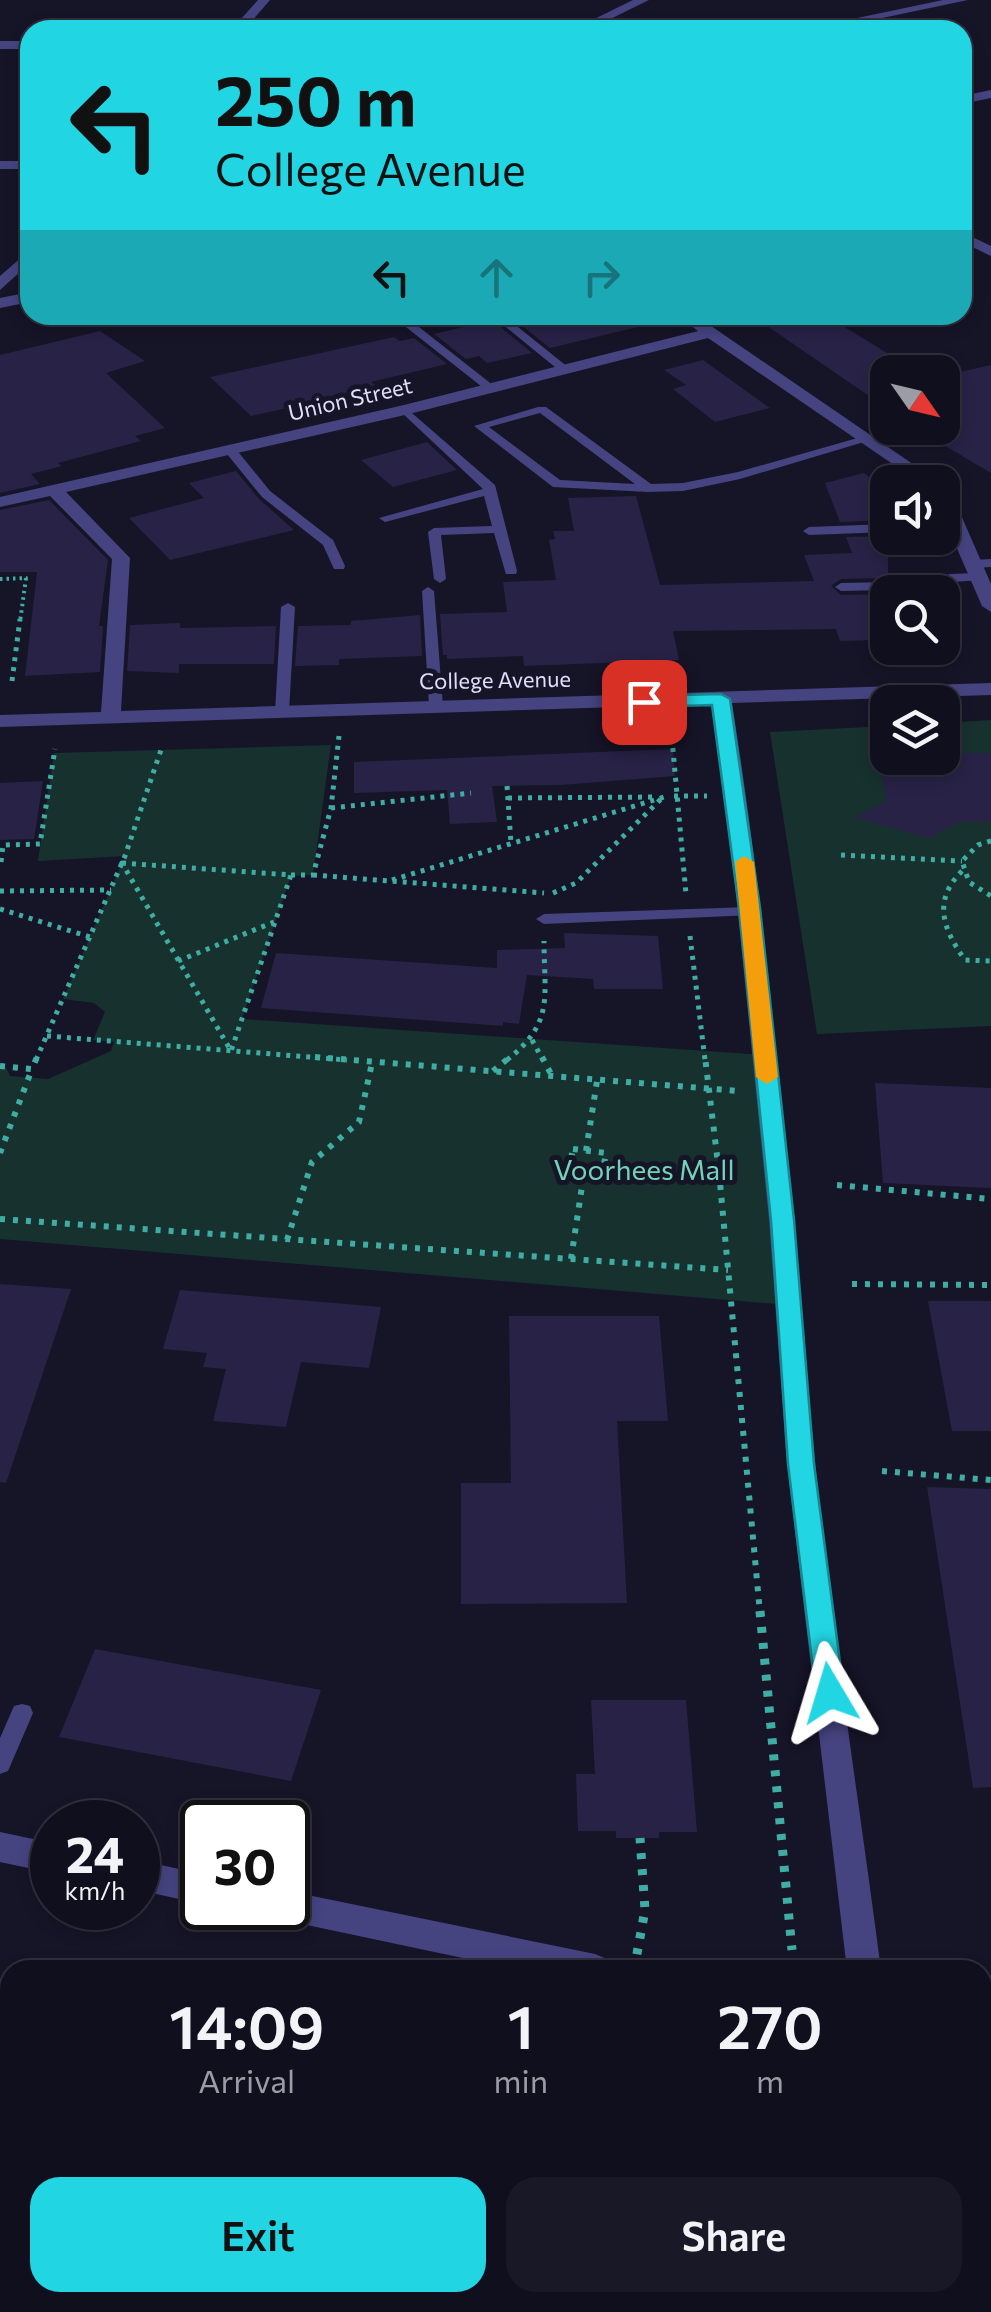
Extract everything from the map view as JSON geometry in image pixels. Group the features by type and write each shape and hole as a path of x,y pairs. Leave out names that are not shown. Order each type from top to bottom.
{"street":[{"path":"246,20 264,0"},
{"path":"605,20 643,0"},
{"path":"858,20 962,0"},
{"path":"0,285 20,264"},
{"path":"698,325 905,465"},
{"name":"Union Street","path":"0,502 405,410 709,333"},
{"path":"56,492 121,558 111,717"},
{"path":"960,540 981,568 991,606"},
{"name":"College Avenue","path":"0,721 991,689"},
{"path":"721,699 769,1092 801,1464 863,1960"},
{"path":"0,1847 30,1853"},
{"path":"310,1911 547,1960"}],"lane":[{"path":"410,325 490,388"},
{"path":"509,325 565,370"},
{"path":"405,410 489,485 511,571"},
{"path":"648,488 542,410 480,426 558,484 648,488 683,487 740,475 868,439"},
{"path":"232,451 266,494 329,543 340,566"},
{"path":"385,518 489,491"},
{"path":"440,578 434,532 500,529"},
{"path":"809,531 870,529"},
{"path":"841,587 935,585 981,568"},
{"path":"428,591 436,706"},
{"path":"282,712 288,607"},
{"path":"544,919 750,912"},
{"path":"0,1764 22,1713"}],"path":[{"path":"0,579 26,578 12,681"},
{"path":"313,875 331,808 341,709"},
{"path":"0,1152 32,1068 122,863 162,746"},
{"path":"0,862 3,845 40,844 56,749"},
{"path":"507,786 511,843"},
{"path":"331,808 471,793"},
{"path":"386,882 664,796"},
{"path":"544,896 576,883 664,796"},
{"path":"508,798 735,796"},
{"path":"991,841 968,852 962,860 962,871 991,899"},
{"path":"841,855 962,860"},
{"path":"122,863 544,893 544,1014 532,1040 492,1072"},
{"path":"122,863 230,1051"},
{"path":"962,871 950,881 942,903 945,932 965,960 991,961"},
{"path":"230,1051 291,875"},
{"path":"0,891 110,890"},
{"path":"0,910 90,937"},
{"path":"178,961 275,922"},
{"path":"47,1036 769,1092"},
{"path":"532,1040 553,1077"},
{"path":"287,1240 312,1162 359,1122 372,1063"},
{"path":"0,1066 32,1068"},
{"path":"586,1152 597,1081"},
{"path":"711,1089 792,1950"},
{"path":"573,1150 606,1153 604,1165 602,1175 568,1172 573,1150"},
{"path":"604,1165 719,1172"},
{"path":"572,1259 584,1174"},
{"path":"836,1185 991,1199"},
{"path":"0,1218 728,1270"},
{"path":"852,1284 991,1284"},
{"path":"882,1471 991,1480"},
{"path":"636,1960 646,1910 640,1838"}],"green space":[{"path":"991,720 991,1026 817,1034 770,732 870,727 870,775 960,775 960,722"},
{"name":"Voorhees Mall","path":"331,745 313,875 291,876 242,1019 765,1055 789,1305 0,1239 0,1066 6,1067 10,1076 48,1079 111,1051 114,1042 93,1040 105,1012 94,1003 63,999 125,856 38,861 54,753"}],"building":[{"path":"471,325 498,325 532,353 487,363 479,356 466,359 434,334"},
{"path":"521,325 638,325 638,327 550,348"},
{"path":"766,325 841,325 890,355 870,355 870,397"},
{"path":"100,331 145,361 106,373 165,428 135,436 141,441 58,463 62,466 31,474 40,484 0,493 0,355"},
{"path":"394,337 400,341 414,338 447,364 371,382 379,388 251,416 210,377"},
{"path":"703,360 770,408 715,422 673,389 686,385 664,370"},
{"path":"991,365 991,473 944,445 960,445 960,372"},
{"path":"427,442 457,470 393,487 361,460"},
{"path":"236,471 259,499 294,530 170,560 129,518 204,498 189,483"},
{"path":"864,473 870,477 870,521 840,522 825,483"},
{"path":"636,496 660,585 814,581 804,555 852,553 846,537 870,536 870,555 888,555 888,575 841,579 831,586 841,595 870,594 870,640 840,641 836,629 673,631 679,660 524,666 523,656 447,659 443,655 440,614 507,612 503,582 556,580 549,540 555,539 553,531 574,531 568,498"},
{"path":"49,500 108,560 99,626 103,626 100,672 25,676 37,572 0,572 0,510"},
{"path":"420,615 422,656 339,659 339,665 295,666 298,626 351,625 351,621"},
{"path":"180,623 180,628 276,626 274,664 179,664 179,673 127,671 130,625"},
{"path":"673,749 675,776 492,786 497,822 450,824 447,790 354,793 354,762"},
{"path":"991,753 991,822 960,822 928,838 854,817 887,801 881,775 960,775 960,754"},
{"path":"43,781 34,839 0,840 0,783"},
{"path":"564,933 658,936 663,989 594,989 593,979 527,975 519,1024 503,1022 503,1026 261,1008 276,953 497,968 497,950 565,948"},
{"path":"875,1083 991,1088 991,1188 883,1183"},
{"path":"0,1284 71,1289 6,1483 0,1482"},
{"path":"180,1290 381,1307 369,1368 301,1362 286,1427 213,1421 226,1369 203,1367 207,1353 163,1349"},
{"path":"928,1301 991,1301 991,1431 952,1431"},
{"path":"509,1316 659,1316 668,1421 617,1421 627,1603 461,1604 461,1483 511,1483"},
{"path":"927,1487 991,1489 991,1787 973,1788"},
{"path":"95,1649 321,1690 291,1781 59,1737"},
{"path":"591,1700 686,1700 697,1832 659,1832 659,1838 616,1838 616,1831 578,1831 576,1774 595,1774"}],"slow traffic":[{"path":"744,862 767,1077"}],"route":[{"path":"644,702 721,699 750,908 782,1220 801,1464 830,1693"}]}
